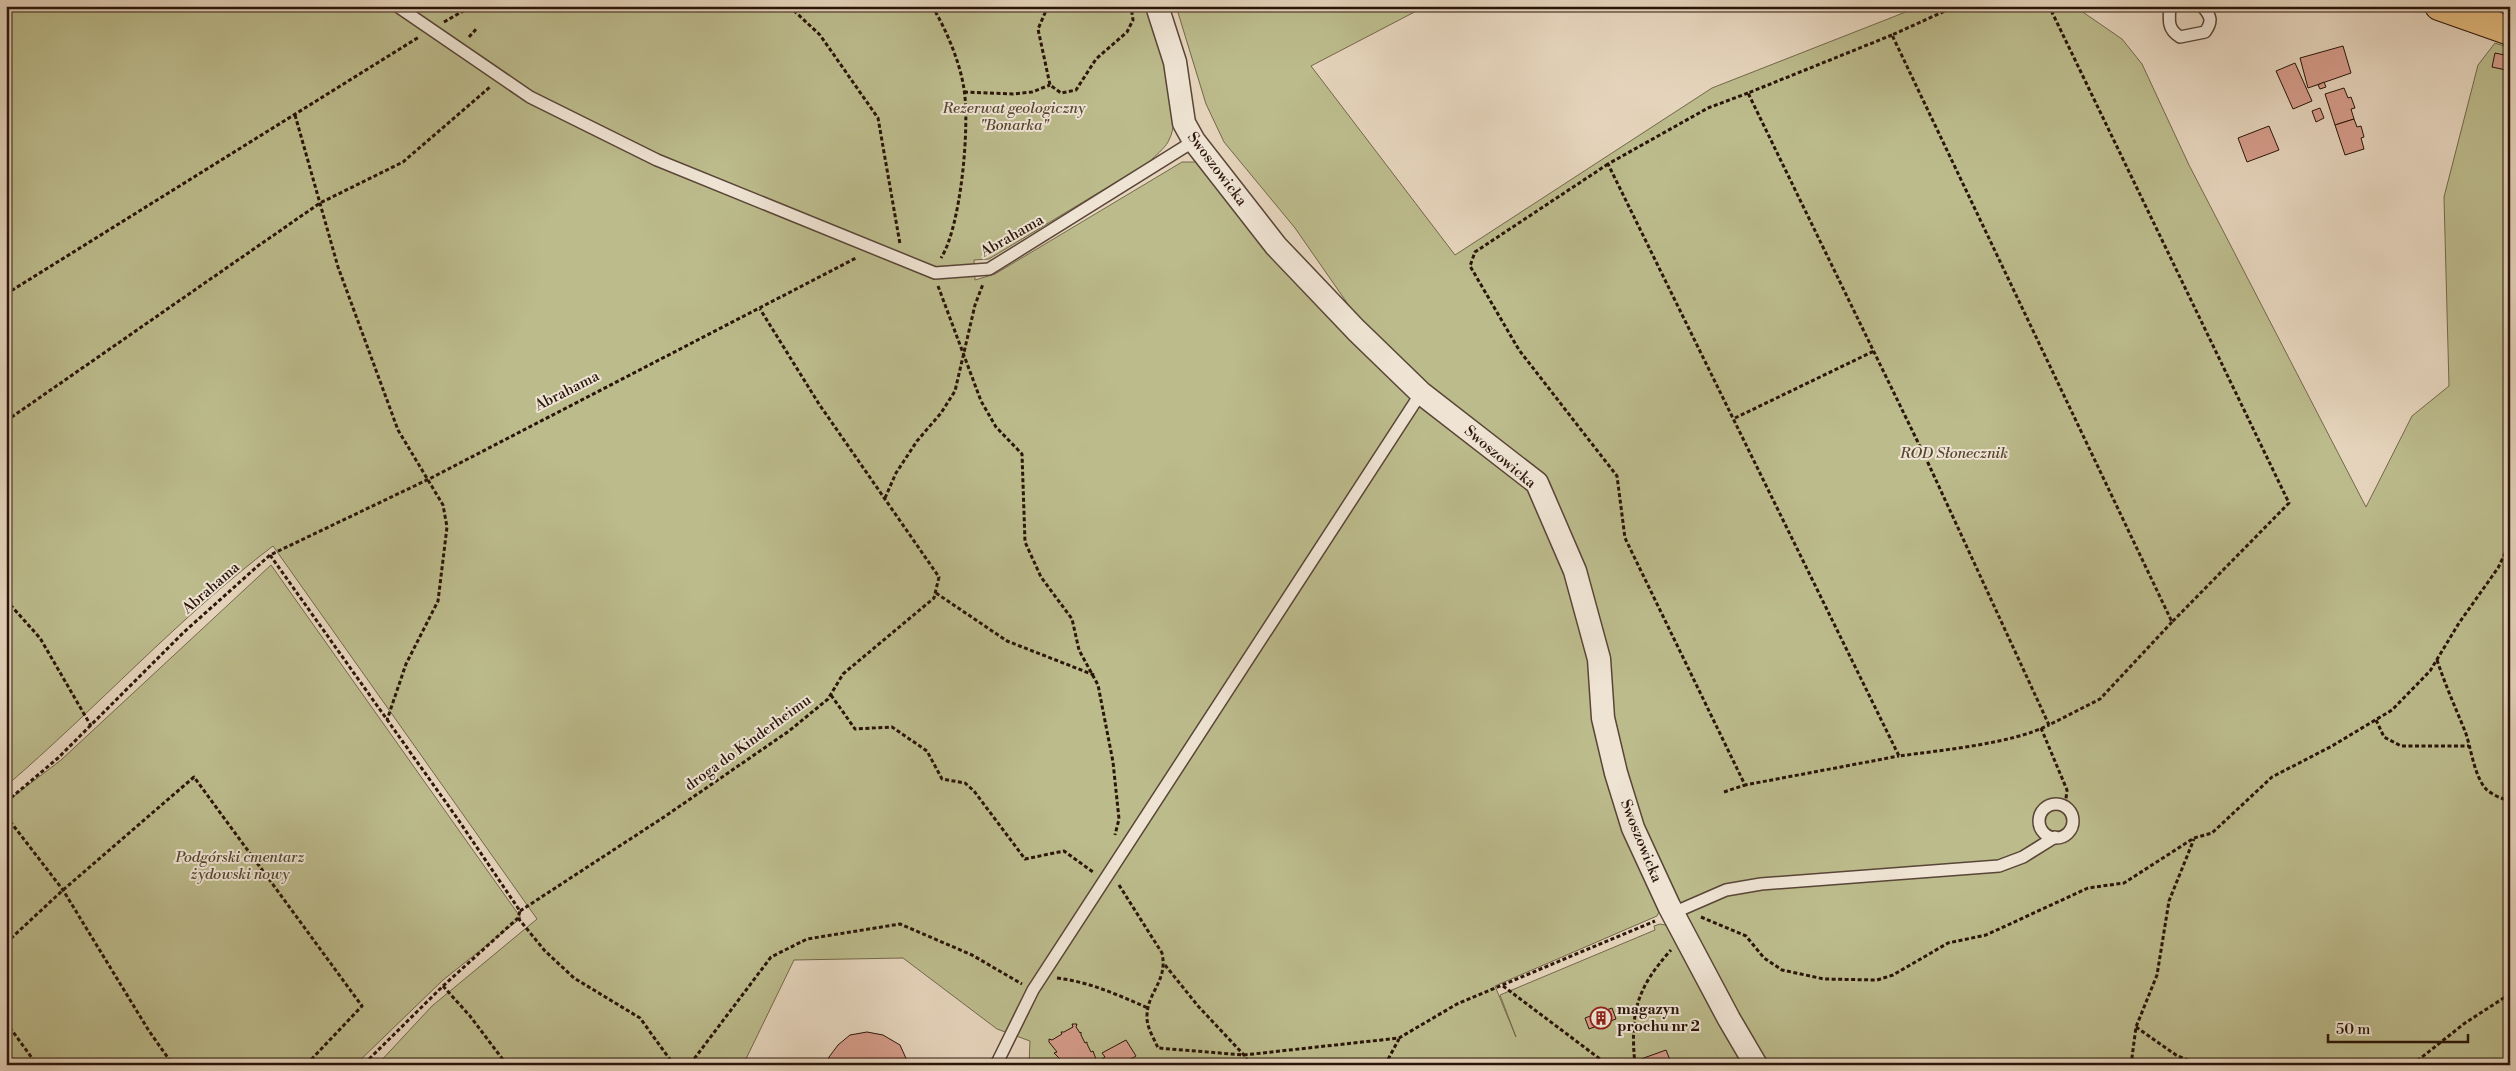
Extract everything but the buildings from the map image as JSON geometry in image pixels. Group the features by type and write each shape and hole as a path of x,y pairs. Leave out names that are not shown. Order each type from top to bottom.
{"main road":[{"path":"2439,6 2510,31"},
{"path":"2496,6 2510,12"}],"street":[{"name":"Swoszowicka","path":"1157,6 1175,62 1184,123 1194,141 1276,246 1420,393 1537,484 1576,570 1599,660 1603,718 1616,773 1633,828 1673,914 1728,1019 1756,1065"}],"lane":[{"path":"397,6 530,96 657,160 872,248"},
{"path":"2170,6 2169,26 2180,37 2205,32 2211,24 2210,15 2202,6"},
{"name":"Abrahama","path":"872,248 932,272 989,270 1194,141"},
{"path":"996,1065 1033,990 1420,393"},
{"path":"1673,914 1726,890 1761,884 1999,866 2023,857 2055,838 2066,835 2072,826 2072,815 2060,804 2050,806 2040,818 2045,833 2055,838"}],"path":[{"path":"6,294 396,53 431,29 472,6"},
{"path":"789,6 820,35 878,118 902,260"},
{"path":"932,6 955,57 964,92 966,120 959,209 946,251 932,272 981,401 996,427 1022,454 1025,542 1041,577 1072,619 1079,650 1094,675 1109,734 1119,820 1113,843 1115,853 1120,857"},
{"path":"1048,6 1038,29 1050,85 1062,93 1076,90 1096,59 1127,32 1133,20 1131,6"},
{"path":"1744,785 1625,538 1617,476 1519,350 1470,266 1475,252 1608,164 1708,108 1892,35 1956,6"},
{"path":"1724,792 1744,785 1899,756 1965,746 2041,728 2100,699 2172,622 2289,503 2049,6"},
{"path":"471,35 477,28"},
{"path":"1892,35 2172,622"},
{"path":"6,422 320,202 403,162 502,77"},
{"path":"964,92 981,91 1013,94 1032,92 1050,85"},
{"path":"1748,93 1874,351 2049,725"},
{"path":"295,115 338,267 398,430 443,505 447,527 438,601 406,664 388,720"},
{"path":"1608,164 1735,418 1899,756"},
{"name":"Abrahama","path":"6,802 91,726 184,632 270,555 429,479 760,309 872,248"},
{"path":"884,498 896,473 916,441 941,413 955,391 975,305 989,270"},
{"path":"760,309 819,404 939,578 936,593 1007,641 1094,675"},
{"path":"1735,418 1874,351"},
{"path":"831,694 855,729 892,727 927,751 942,779 965,783 974,791 1025,859 1064,851 1107,875 1162,953 1164,964 1158,989 1149,1001 1147,1017 1150,1032 1158,1048 1244,1055 1399,1038 1457,1004 1673,914 1689,911 1746,936 1764,958 1782,970 1824,979 1877,980 1893,975 1948,943 1986,935 2088,888 2124,883 2194,838 2212,833 2272,777 2332,746 2392,710 2430,671 2436,659 2498,568 2510,543"},
{"path":"270,555 520,910 518,918 443,986 363,1065"},
{"name":"droga do Kinderheimu","path":"520,910 664,817 789,731 831,694 843,674 934,598 936,593"},
{"path":"6,600 40,638 91,726"},
{"path":"2436,659 2486,788 2505,800 2510,800"},
{"path":"2376,720 2384,737 2401,746 2469,746"},
{"path":"2041,728 2067,790 2065,807"},
{"path":"6,943 63,890 194,777 362,1006 306,1065"},
{"path":"6,816 63,890 149,1031 173,1065"},
{"path":"2131,1065 2136,1027 2157,975 2169,901 2194,838"},
{"path":"518,918 545,951 574,978 640,1018 674,1065"},
{"path":"693,1065 694,1059 771,957 807,939 900,924 972,955 1033,990"},
{"path":"1635,1065 1634,1011 1642,988 1685,934"},
{"path":"1164,964 1198,1006 1244,1055 1250,1065"},
{"path":"1043,976 1084,982 1108,990 1148,1008"},
{"path":"443,986 470,1016 507,1065"},
{"path":"1502,986 1608,1065"},
{"path":"2412,1065 2465,1022 2510,994"},
{"path":"6,1022 37,1065"},
{"path":"2136,1027 2176,1055 2199,1065"},
{"path":"1385,1065 1399,1038"}],"green space":[{"name":"Rezerwat geologiczny \"Bonarka\"","path":"6,6 1148,6 1164,55 1173,93 1173,128 1168,142 1149,162 989,259 974,260 975,280 995,274 1182,162 1198,162 1535,494 1558,539 1662,906 1657,916 1495,986 1516,1037 1500,995 1655,930 1654,926 1660,924 1676,927 1752,1065 1029,1065 1030,1041 997,1029 903,958 794,960 743,1065 377,1065 432,1006 537,919 273,546 204,603 6,786"},
{"name":"ROD Słonecznik","path":"1176,6 1426,6 1311,66 1455,255 1712,88 1921,6 2074,6 2122,39 2142,64 2189,165 2366,507 2412,416 2449,386 2444,197 2478,65 2495,43 2510,48 2510,1065 1762,1065 1643,840 1540,480 1436,394 1359,320 1295,228 1224,142 1206,104"},
{"name":"Podgórski cmentarz żydowski nowy","path":"271,565 521,918 443,980 355,1065 6,1065 6,802 61,760"}],"place":[{"name":"magazyn prochu nr 2","path":"1601,1018"}]}
